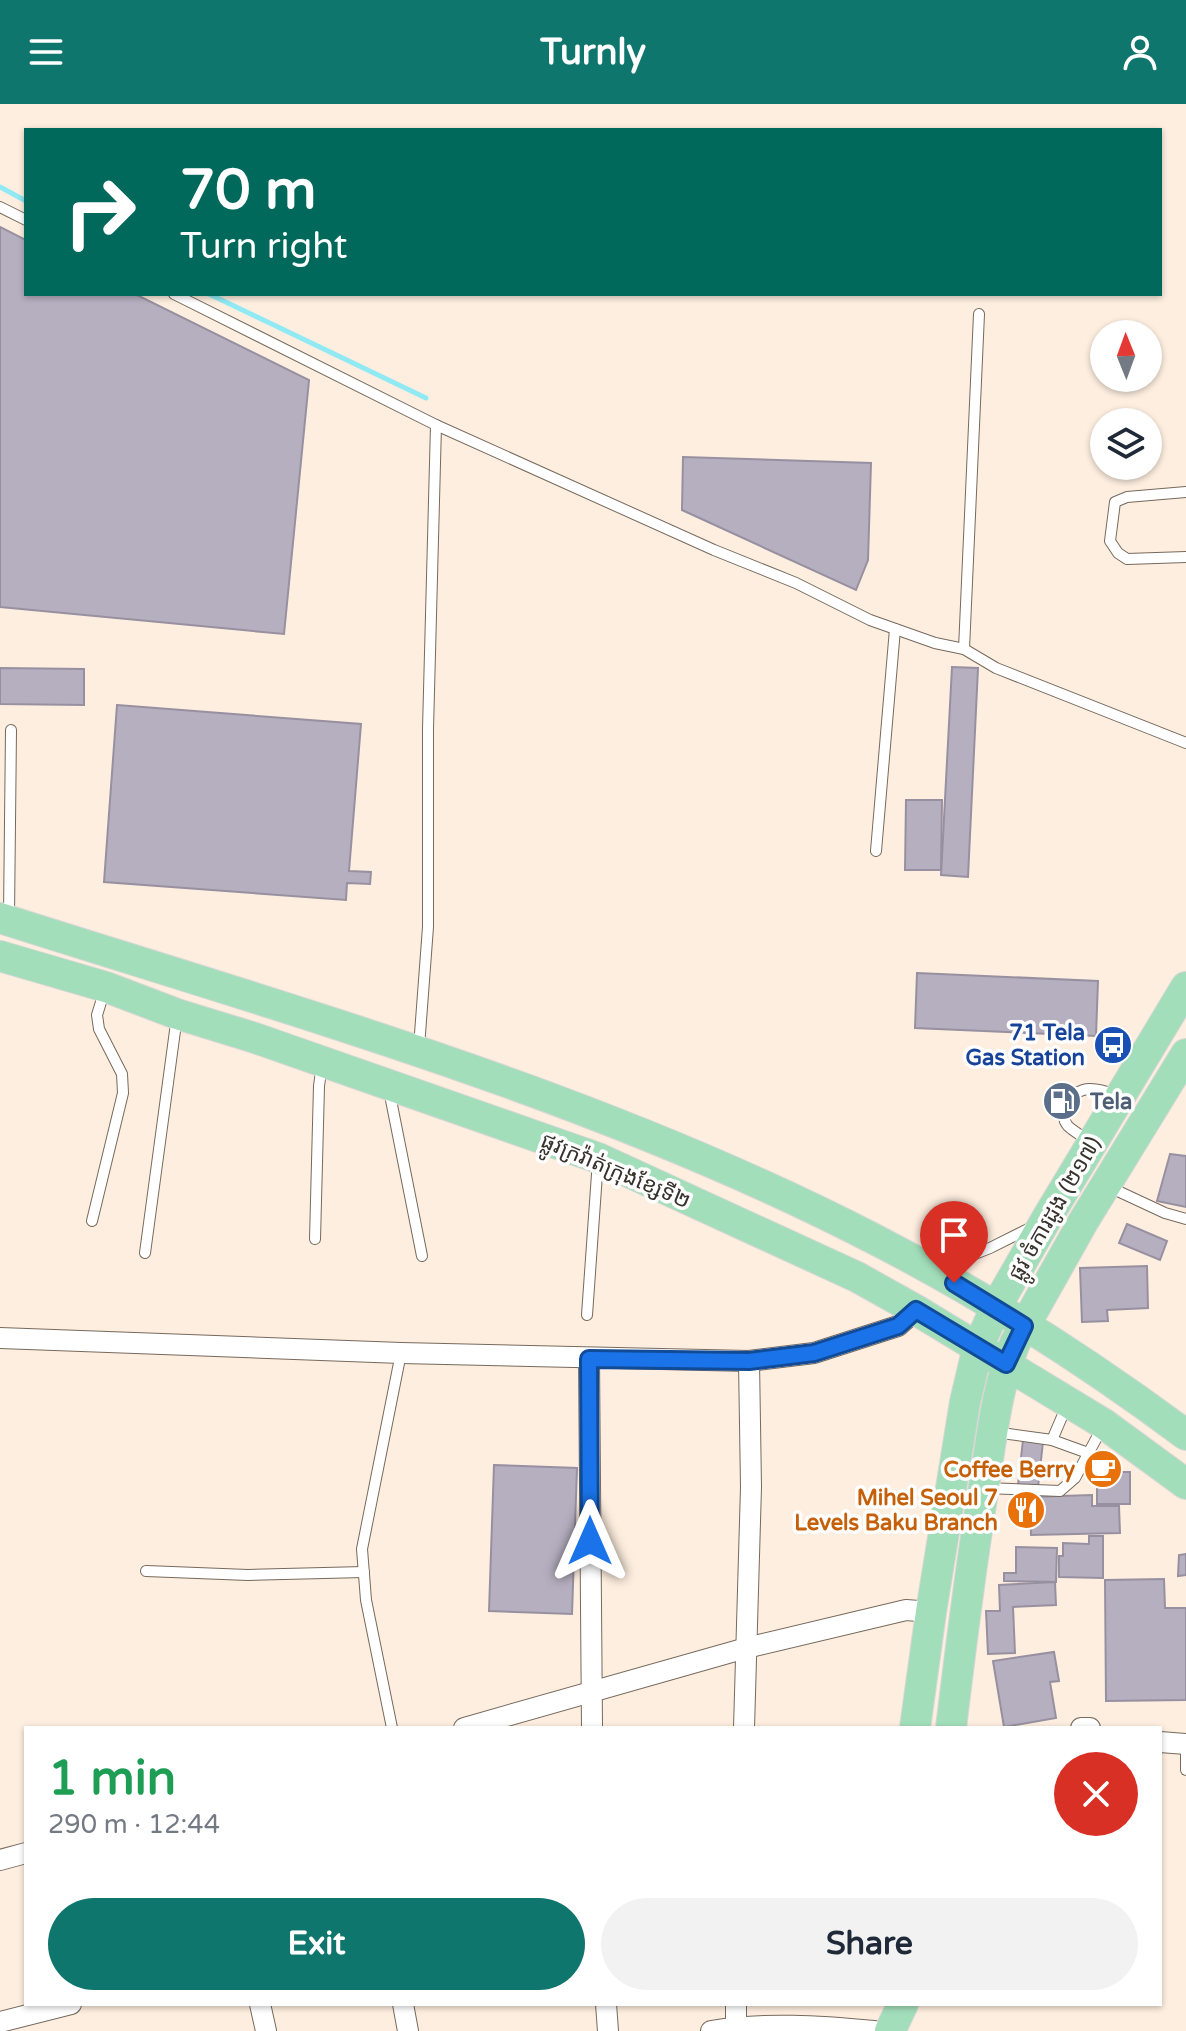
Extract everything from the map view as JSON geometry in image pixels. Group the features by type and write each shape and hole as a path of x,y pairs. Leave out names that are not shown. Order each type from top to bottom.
{"main road":[{"name":"ផ្លូវក្រវ៉ាត់ក្រុងខ្សែទី២","path":"4,920 419,1053 612,1121 756,1183 933,1270 1110,1379 1186,1435"},
{"name":"ផ្លូវក្រវ៉ាត់ក្រុងខ្សែទី២","path":"0,956 106,987 598,1158 857,1277 1104,1424 1186,1484"},
{"name":"ផ្លូវ ចំការដូង (២១៧)","path":"915,1726 965,1402 978,1347 996,1307 1047,1218 1186,987"},
{"path":"255,1038 266,1002"},
{"name":"ផ្លូវ ចំការដូង (២១៧)","path":"951,1726 983,1488 1006,1364 1024,1326 1105,1186 1186,1054"},
{"path":"887,2006 889,2031"},
{"path":"889,2031 902,2006"}],"street":[{"path":"0,1338 589,1359 749,1361 814,1353 898,1326 916,1310"},
{"path":"589,1359 592,1726"},
{"path":"744,1726 751,1487 749,1361"},
{"path":"471,1726 746,1648 906,1610 931,1612"},
{"path":"1162,1742 1186,1744"},
{"path":"0,1860 24,1854"},
{"path":"0,2022 63,2006"},
{"path":"260,2006 266,2031"},
{"path":"403,2006 408,2031"},
{"path":"606,2006 608,2031"},
{"path":"736,2006 736,2027"},
{"path":"711,2031 736,2027 828,2027 874,2031"}],"lane":[{"path":"0,207 24,219"},
{"path":"178,296 436,425 895,629 964,649 996,668 1186,743"},
{"path":"964,649 979,314"},
{"path":"419,1053 428,927 428,729 436,425"},
{"path":"1186,492 1127,497 1115,502 1110,541 1118,553 1127,559 1186,557"},
{"path":"876,851 895,629"},
{"path":"4,920 11,730"},
{"path":"92,1221 123,1093 122,1074 99,1029 97,1015 106,987"},
{"path":"145,1253 177,1014"},
{"path":"315,1239 322,1062"},
{"path":"388,1084 422,1256"},
{"path":"1092,1143 1067,1126 1064,1109 1083,1090 1121,1095"},
{"path":"587,1315 598,1158"},
{"path":"1105,1186 1186,1219"},
{"path":"933,1270 990,1248 1047,1218"},
{"path":"392,1726 366,1600 362,1549 401,1353"},
{"path":"1052,1440 1068,1402"},
{"path":"983,1488 1060,1491 1075,1478 1104,1424"},
{"path":"992,1432 1052,1440 1088,1453"},
{"path":"146,1571 248,1575 364,1572"},
{"path":"1186,1744 1186,1770"}],"building":[{"path":"0,227 24,239 24,296 139,296 309,380 284,634 0,607"},
{"path":"683,457 871,463 868,560 856,590 682,510"},
{"path":"952,667 978,668 968,877 941,875"},
{"path":"0,668 84,669 84,705 0,704"},
{"path":"117,705 361,724 349,871 371,872 370,884 347,883 346,900 104,882"},
{"path":"906,800 942,800 941,870 905,870"},
{"path":"917,973 1098,981 1096,1036 915,1028"},
{"path":"1170,1154 1186,1156 1186,1207 1157,1201"},
{"path":"1127,1224 1167,1241 1160,1260 1119,1243"},
{"path":"1147,1266 1148,1308 1107,1310 1108,1321 1082,1322 1080,1268"},
{"path":"1023,1440 1043,1442 1038,1487 1018,1485"},
{"path":"494,1465 577,1468 572,1614 489,1611"},
{"path":"1097,1472 1130,1472 1130,1504 1097,1504"},
{"path":"1092,1495 1092,1506 1119,1506 1120,1533 1031,1535 1030,1497"},
{"path":"1089,1536 1103,1536 1103,1578 1059,1577 1059,1556 1063,1556 1063,1543 1089,1544"},
{"path":"1016,1547 1057,1548 1056,1582 1004,1581 1004,1573 1016,1573"},
{"path":"1186,1554 1186,1575 1178,1576 1179,1555"},
{"path":"1164,1579 1165,1608 1186,1608 1186,1700 1106,1701 1105,1580"},
{"path":"1055,1582 1056,1605 1013,1607 1015,1653 988,1654 986,1611 1000,1611 999,1585"},
{"path":"1054,1652 1059,1681 1050,1682 1056,1718 1004,1726 993,1661"}],"waterway":[{"path":"0,187 24,200"},
{"path":"213,296 426,398"}],"place":[{"name":"71 Tela Gas Station","path":"1113,1045"},
{"name":"Tela","path":"1062,1101"},
{"name":"Coffee Berry","path":"1103,1469"},
{"name":"Mihel Seoul 7 Levels Baku Branch","path":"1026,1510"}],"route":[{"path":"590,1541 589,1359 749,1361 814,1353 898,1326 916,1310 1006,1364 1024,1326 954,1283"}]}
